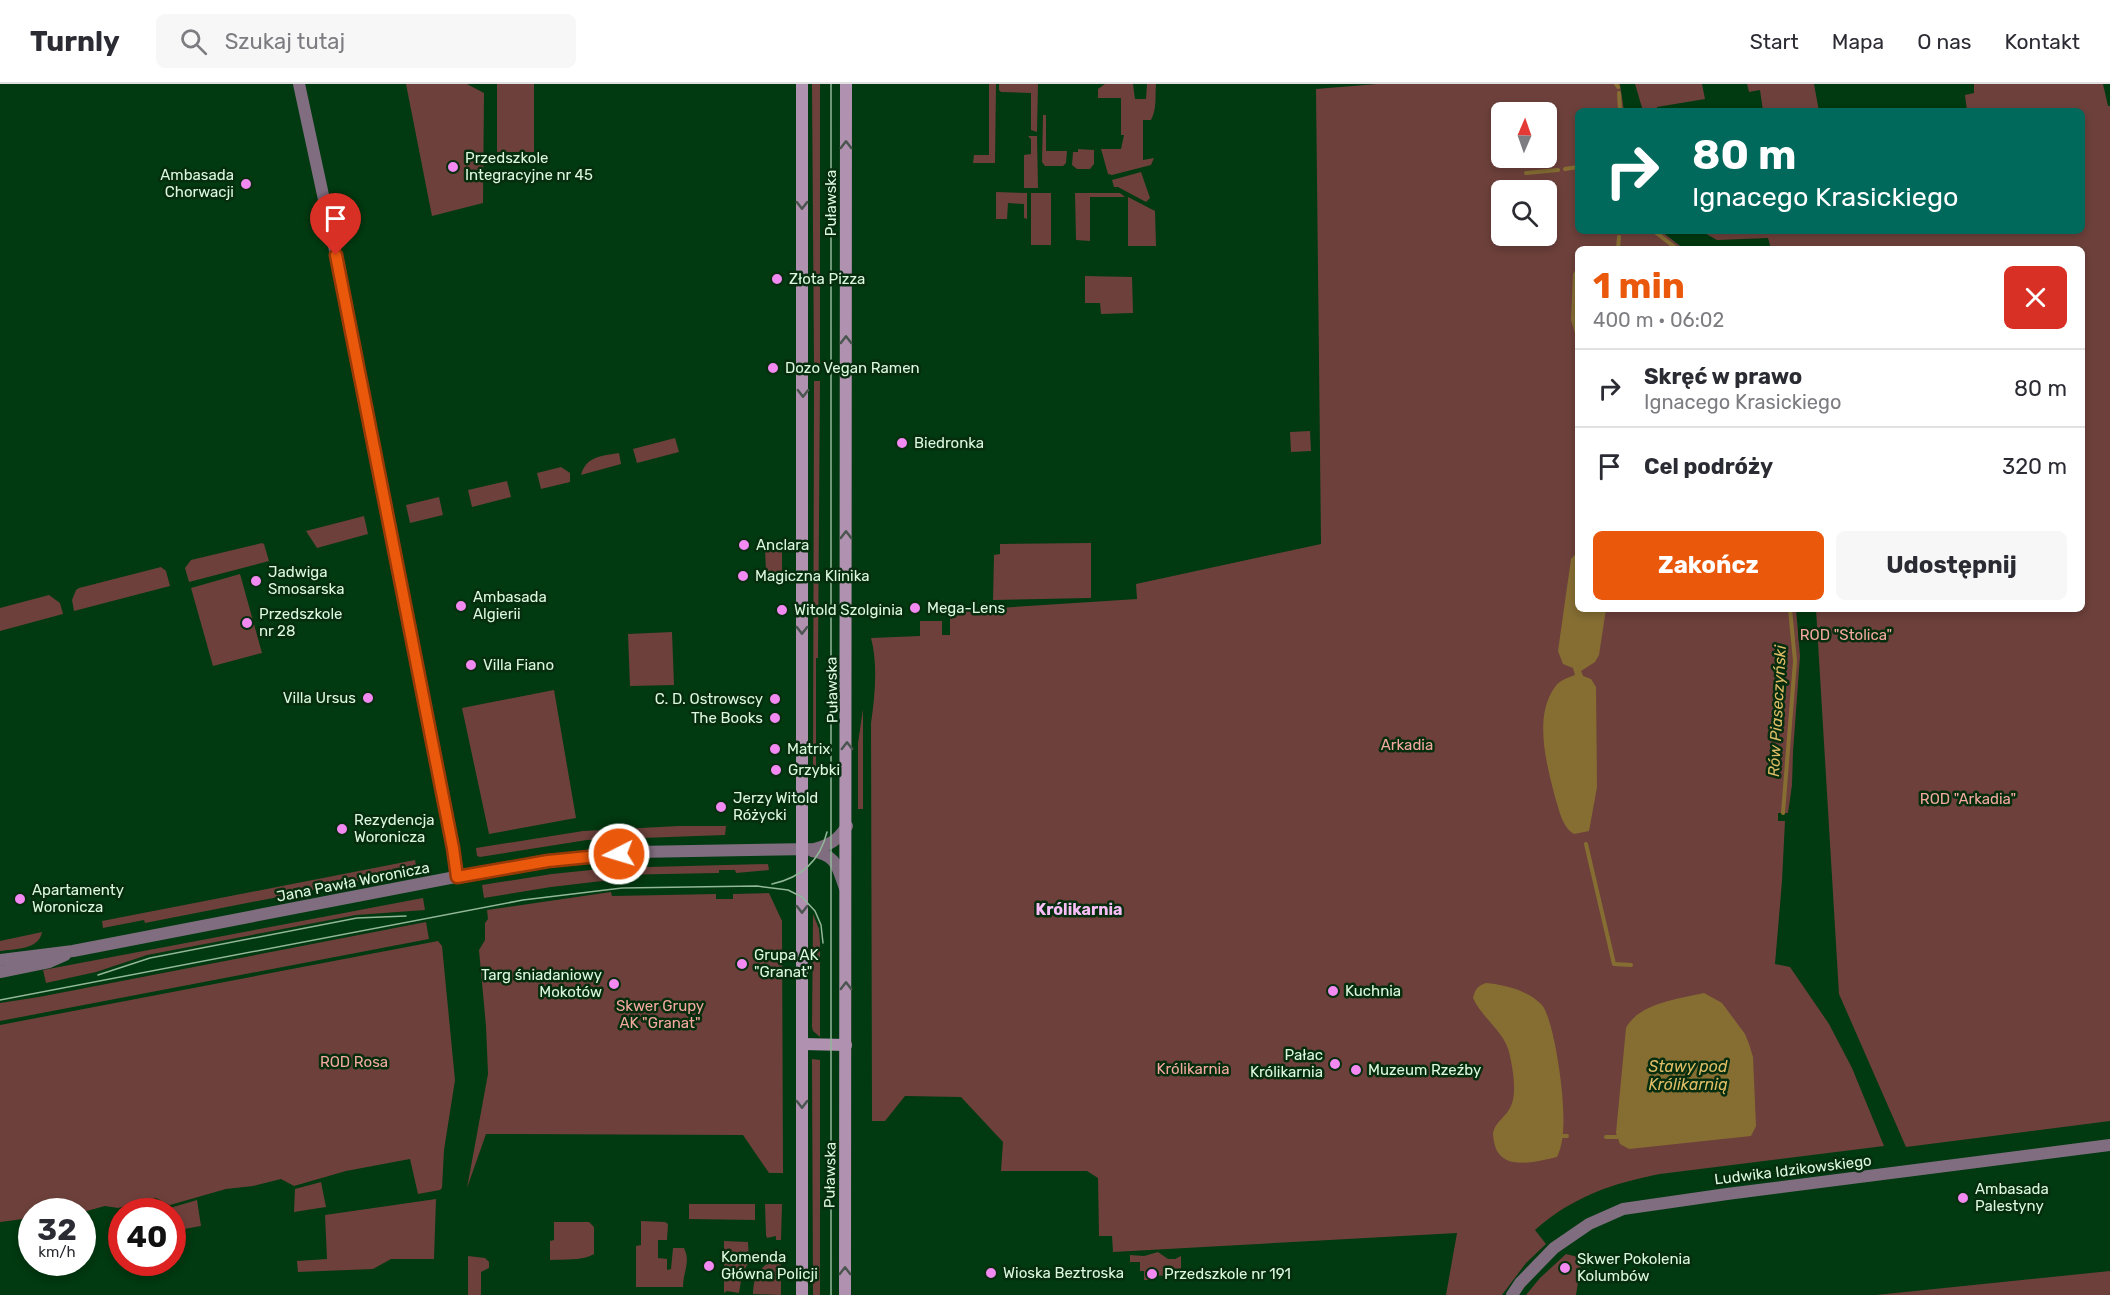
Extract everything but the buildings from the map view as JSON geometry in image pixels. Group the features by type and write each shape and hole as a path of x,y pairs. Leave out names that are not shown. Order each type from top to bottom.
{"main road":[{"name":"Puławska","path":"802,84 802,1295"},
{"name":"Puławska","path":"845,1295 846,84"},
{"path":"802,1044 846,1045"}],"street":[{"path":"299,84 336,255 457,877"},
{"name":"Jana Pawła Woronicza","path":"0,960 73,951 548,861 635,852 802,850 831,844 839,838 847,826"},
{"path":"802,850 823,853 831,857 836,863 846,890"},
{"name":"Jana Pawła Woronicza","path":"0,972 49,962 73,951"},
{"name":"Ludwika Idzikowskiego","path":"1512,1295 1520,1283 1554,1248 1589,1224 1623,1209 1677,1200 2110,1145"}],"green space":[{"name":"Przedszkole Integracyjne nr 45","path":"406,84 467,84 484,93 483,203 432,216"},
{"path":"497,84 534,84 534,152 497,152"},
{"path":"812,84 820,84 820,367 814,367"},
{"path":"989,84 996,84 995,163 973,163 974,155 989,155"},
{"path":"999,84 1038,84 1037,132 1031,130 1031,93 1001,92"},
{"path":"1105,84 1133,84 1135,99 1146,99 1147,84 1156,84 1153,116 1151,120 1143,120 1143,160 1154,158 1151,165 1108,174 1101,149 1121,149 1124,135 1121,135 1121,98 1098,98 1098,89"},
{"name":"Arkadia","path":"1377,84 1620,84 1624,108 1575,108 1575,234 1665,234 1680,246 1575,246 1575,612 1796,612 1800,656 1792,785 1788,813 1778,813 1778,821 1785,821 1775,964 1790,967 1829,1024 1852,1068 1884,1146 1660,1174 1610,1187 1578,1200 1549,1218 1535,1230 1546,1244 1526,1263 1502,1295 1446,1295 1457,1233 1113,1252 1112,1236 1099,1236 1098,1178 1087,1171 1001,1171 1003,1142 961,1097 905,1096 885,1121 872,1121 871,723 875,669 871,638 920,636 920,621 942,621 942,635 950,635 950,611 1137,599 1136,584 1321,544 1316,89"},
{"path":"1635,84 1702,84 1705,99 1657,108 1642,108"},
{"path":"1747,84 1814,84 1818,108 1763,108 1760,90 1749,92"},
{"name":"ROD \"Arkadia\"","path":"1974,84 2103,84 2108,106 2110,106 2110,1121 1906,1147 1839,994 1816,612 2085,612 2085,246 1770,246 1768,238 1717,240 1706,234 2085,234 2085,108 1967,108 1965,95 1974,93"},
{"path":"1043,115 1046,115 1046,151 1067,151 1066,163 1063,166 1045,166 1042,162"},
{"path":"1028,136 1037,136 1038,188 1024,188 1024,155 1031,154 1031,139"},
{"path":"1078,149 1094,150 1094,164 1090,169 1077,169 1072,165 1073,152 1078,152"},
{"path":"1141,172 1150,198 1146,202 1114,187 1112,180"},
{"path":"996,192 1027,193 1027,219 1024,218 1024,204 1008,203 1007,219 996,219"},
{"path":"1031,193 1051,193 1051,245 1031,245"},
{"path":"1075,193 1120,193 1125,197 1090,197 1090,241 1076,240"},
{"path":"1128,197 1155,211 1156,246 1128,246"},
{"path":"1085,276 1132,277 1133,313 1101,314 1100,303 1085,303"},
{"path":"814,381 820,381 816,777 813,777"},
{"path":"1310,431 1311,451 1291,452 1290,432"},
{"path":"675,438 679,452 637,463 633,449"},
{"path":"619,453 621,464 581,475 591,460"},
{"path":"561,467 570,473 570,482 541,489 537,473"},
{"path":"507,481 511,497 472,507 468,490"},
{"path":"439,497 443,515 410,523 406,505"},
{"path":"364,516 368,534 317,548 306,531"},
{"path":"262,543 269,561 189,582 185,568 191,560"},
{"path":"1091,543 1091,598 993,600 994,555 1000,554 1000,544"},
{"path":"782,544 782,575 766,571 765,550 771,545"},
{"path":"161,567 166,571 170,586 74,611 72,600 79,588"},
{"path":"240,574 262,653 213,666 191,588"},
{"path":"49,595 60,603 63,614 0,631 0,608"},
{"path":"672,632 674,685 630,686 628,634"},
{"path":"554,690 576,818 489,834 462,708"},
{"path":"863,709 863,809 858,809 858,743"},
{"path":"726,826 725,835 587,840 477,856 476,848 583,831"},
{"path":"415,860 417,870 145,923 144,920 103,928 102,921"},
{"path":"768,864 769,870 736,873 735,870 719,870 719,873 611,875 611,880 484,898 482,885 610,868"},
{"name":"Skwer Grupy AK \"Granat\"","path":"611,892 612,896 716,894 716,899 733,899 733,894 769,893 782,921 783,1173 769,1173 743,1135 486,1134 467,1188 488,1074 479,950 485,940 487,910"},
{"path":"423,898 425,910 356,915 147,955 96,972 46,983 43,970"},
{"path":"813,914 819,929 820,943 820,1037 812,1027"},
{"path":"426,922 429,939 0,1021 0,1003"},
{"path":"42,932 40,938 31,945 0,951 0,941"},
{"name":"ROD Rosa","path":"438,941 442,946 455,1080 444,1150 442,1188 418,1194 410,1159 346,1171 294,1186 281,1179 253,1186 226,1189 186,1200 186,1198 108,1198 108,1206 96,1208 96,1198 18,1198 18,1220 0,1222 0,1025"},
{"path":"812,1059 820,1060 820,1295 813,1295"},
{"path":"321,1182 326,1207 294,1212 295,1189"},
{"path":"436,1199 434,1259 391,1259 373,1269 298,1272 297,1261 327,1259 325,1215"},
{"path":"197,1200 201,1226 186,1229 186,1203"},
{"path":"689,1204 755,1204 755,1220 689,1219"},
{"path":"765,1204 782,1204 781,1240 776,1240 776,1236 767,1238"},
{"path":"641,1221 668,1224 667,1240 658,1240 658,1258 667,1259 667,1270 671,1269 673,1248 684,1248 687,1263 683,1287 636,1287 636,1246 641,1245"},
{"path":"554,1222 589,1222 594,1227 594,1254 579,1259 550,1260 550,1241 554,1240"},
{"path":"724,1241 748,1242 749,1261 742,1275 739,1293 727,1291 724,1293"},
{"path":"1158,1252 1168,1259 1181,1256 1181,1275 1152,1276 1152,1280 1144,1280 1144,1271 1140,1271 1140,1262 1130,1262 1130,1255 1144,1256"},
{"name":"Skwer Pokolenia Kolumbów","path":"1566,1254 1582,1258 1576,1295 1526,1295 1540,1278"},
{"path":"468,1256 485,1258 489,1262 489,1268 481,1272 481,1295 468,1295"},
{"path":"781,1259 781,1295 753,1294 753,1287 760,1270 769,1263"},
{"path":"2110,1271 2110,1295 1876,1295"}],"water":[{"path":"1575,270 1575,333 1571,320"},
{"path":"1575,554 1575,612 1606,612 1599,655 1595,662 1581,671 1583,676 1591,679 1596,687 1597,787 1589,831 1574,834 1564,822 1555,797 1546,756 1543,727 1548,699 1555,687 1561,681 1575,675 1573,668 1563,664 1558,651 1571,559"},
{"path":"1486,983 1508,987 1535,999 1541,1004 1550,1022 1563,1098 1563,1132 1557,1157 1531,1162 1513,1162 1499,1154 1495,1146 1493,1133 1511,1106 1514,1081 1508,1048 1473,998 1480,985"},
{"name":"Stawy pod Królikarnią","path":"1704,993 1722,1003 1745,1034 1749,1044 1753,1057 1756,1126 1751,1136 1629,1149 1620,1144 1616,1133 1626,1028 1640,1013 1660,1003"}],"waterway":[{"name":"Rów Piaseczyński","path":"1619,93 1620,108"},
{"path":"1565,169 1575,167"},
{"path":"1526,173 1558,170"},
{"name":"Rów Piaseczyński","path":"1658,234 1673,246"},
{"name":"Rów Piaseczyński","path":"1618,246 1619,237"},
{"name":"Rów Piaseczyński","path":"1783,813 1795,661 1790,612"},
{"name":"Rów Piaseczyński","path":"1586,844 1614,964 1631,965"},
{"path":"1562,1136 1567,1136"},
{"path":"1606,1137 1618,1137"}],"tram line":[{"path":"831,84 831,1295"},
{"path":"772,884 800,873 807,867 819,852 827,832"},
{"path":"0,1000 523,900 622,888 757,886 788,890 802,897 815,911 821,925 823,943"},
{"path":"98,975 150,958 357,918 406,916"}],"place":[{"name":"Przedszkole Integracyjne nr 45","path":"453,167"},
{"name":"Ambasada Chorwacji","path":"246,184"},
{"name":"Złota Pizza","path":"777,279"},
{"name":"Dozo Vegan Ramen","path":"773,368"},
{"name":"Biedronka","path":"902,443"},
{"name":"Anclara","path":"744,545"},
{"name":"Magiczna Klinika","path":"743,576"},
{"name":"Jadwiga Smosarska","path":"256,581"},
{"name":"Ambasada Algierii","path":"461,606"},
{"name":"Mega-Lens","path":"915,608"},
{"name":"Witold Szolginia","path":"782,610"},
{"name":"Przedszkole nr 28","path":"247,623"},
{"name":"Villa Fiano","path":"471,665"},
{"name":"Villa Ursus","path":"368,698"},
{"name":"C. D. Ostrowscy","path":"775,699"},
{"name":"The Books","path":"775,718"},
{"name":"Matrix","path":"775,749"},
{"name":"Grzybki","path":"776,770"},
{"name":"Jerzy Witold Różycki","path":"721,807"},
{"name":"Rezydencja Woronicza","path":"342,829"},
{"name":"Apartamenty Woronicza","path":"20,899"},
{"name":"Grupa AK \"Granat\"","path":"742,964"},
{"name":"Targ śniadaniowy Mokotów","path":"614,984"},
{"name":"Kuchnia","path":"1333,991"},
{"name":"Pałac Królikarnia","path":"1335,1064"},
{"name":"Muzeum Rzeźby","path":"1356,1070"},
{"name":"Ambasada Palestyny","path":"1963,1198"},
{"name":"Komenda Główna Policji","path":"709,1266"},
{"name":"Skwer Pokolenia Kolumbów","path":"1565,1268"},
{"name":"Wioska Beztroska","path":"991,1273"},
{"name":"Przedszkole nr 191","path":"1152,1274"}],"district":[{"name":"Królikarnia","path":"1079,909"}],"route":[{"path":"336,255 457,877 548,861 619,854"}],"park label":[{"name":"ROD \"Stolica\"","path":"1846,635"}]}
